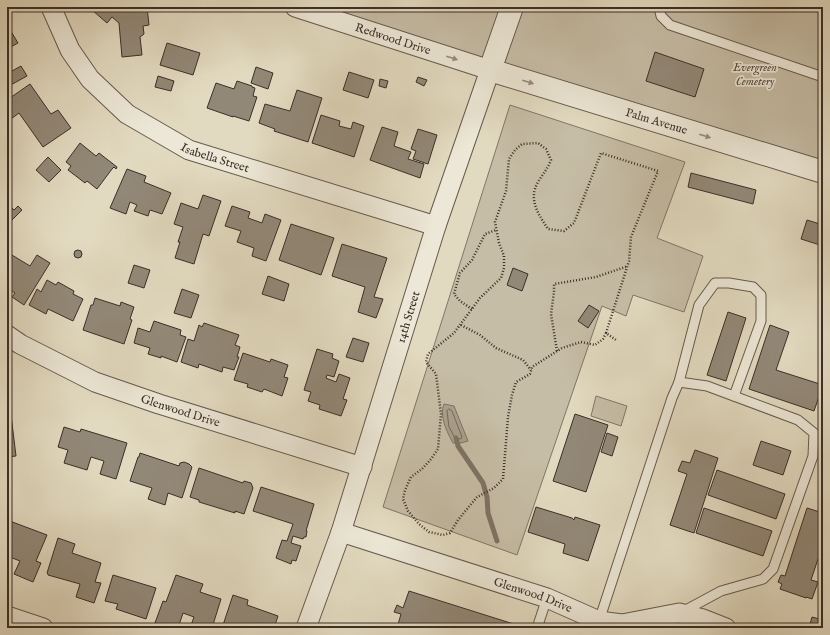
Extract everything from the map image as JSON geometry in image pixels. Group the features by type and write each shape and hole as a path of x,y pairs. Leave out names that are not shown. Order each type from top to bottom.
{"street":[{"name":"Isabella Street","path":"51,7 70,50 90,79 127,114 189,150 436,226"},
{"name":"Redwood Drive","path":"296,7 490,70"},
{"name":"14th Street","path":"306,628 341,532 436,226 512,7"},
{"name":"Palm Avenue","path":"490,70 823,172"},
{"name":"Glenwood Drive","path":"7,335 20,344 95,382 362,467"},
{"name":"Glenwood Drive","path":"341,532 547,598 599,621 622,624 640,624 679,613 703,619 726,628"},
{"path":"7,616 43,628"}],"lane":[{"path":"659,7 661,16 670,25 823,77"},
{"path":"599,621 672,398 679,382 699,304 715,283 729,283 754,287 761,295 762,321 734,396"},
{"path":"679,382 707,386 798,420 814,433 814,456 773,569 763,579 721,592 679,613"},
{"path":"537,628 547,598"}],"path":[{"path":"538,143 546,149 551,160 546,172 538,183 534,196 536,211 548,228 564,231 574,223 602,153 658,171 631,237 628,266 606,334 603,339 595,345 581,342 562,348 532,367 530,374 516,382 508,417 503,479 494,488 477,497 458,520 450,533 442,535 429,532 419,524 408,511 403,499 411,477 422,469 438,449 441,414 436,374 426,362 428,354 454,334 480,298 501,278 504,268 504,256 498,243 495,222 506,191 509,159 515,150 522,144 538,143"},
{"path":"472,309 460,301 454,294 460,273 472,260 484,234 496,230"},
{"path":"558,351 551,314 554,284 596,277 628,266"},
{"path":"461,325 480,335 496,348 523,360 532,370"},
{"path":"606,334 616,340"}],"green space":[{"name":"Evergreen Cemetery","path":"301,7 823,7 823,163"},
{"path":"510,105 685,162 657,238 703,256 684,312 633,295 626,316 602,306 517,555 383,507"},
{"path":"596,396 627,406 621,426 591,416"}],"water":[{"path":"444,404 454,406 468,441 453,443 443,419 442,414"}],"building":[{"path":"95,7 147,7 149,25 143,26 144,34 140,37 142,55 122,57 119,23 112,17 107,23 92,10"},
{"path":"9,28 18,43 7,49 7,29"},
{"path":"167,43 200,53 193,75 160,65"},
{"path":"655,52 704,69 695,97 646,81"},
{"path":"7,62 12,71 21,66 27,76 7,87"},
{"path":"256,67 273,73 268,89 251,83"},
{"path":"349,72 374,80 368,98 343,90"},
{"path":"158,76 174,81 171,91 155,87"},
{"path":"418,77 427,80 424,86 416,82"},
{"path":"380,79 388,81 386,88 379,86"},
{"path":"237,81 255,88 253,96 257,97 249,121 207,108 216,83 234,89"},
{"path":"30,84 51,114 58,110 71,128 43,147 19,113 7,122 7,100"},
{"path":"297,90 322,98 308,142 274,131 275,129 259,123 265,104 290,111"},
{"path":"321,115 340,121 339,126 351,129 353,122 364,126 354,157 312,143"},
{"path":"382,127 398,132 394,146 411,152 408,159 424,164 420,178 370,160"},
{"path":"418,129 437,135 428,164 413,159 416,151 411,149"},
{"path":"80,143 96,156 99,153 117,167 116,169 114,167 112,169 97,189 87,181 85,183 68,170 71,166 66,162"},
{"path":"48,157 61,170 49,182 36,170"},
{"path":"127,169 146,176 144,182 171,193 162,214 150,210 148,216 134,211 137,205 130,202 126,214 110,208"},
{"path":"691,173 756,190 753,204 688,187"},
{"path":"203,195 221,201 209,236 203,234 194,264 175,258 183,227 174,224 181,203 198,209"},
{"path":"7,203 14,210 18,206 22,210 9,223 12,225 7,230"},
{"path":"232,206 250,212 248,218 262,223 265,214 281,220 266,261 252,256 254,248 237,242 241,231 225,226"},
{"path":"807,220 823,225 823,246 801,239"},
{"path":"291,224 334,238 321,275 279,260"},
{"path":"342,244 387,258 374,297 383,299 376,318 358,312 365,287 332,276"},
{"path":"76,250 80,250 82,254 80,258 76,258 74,256 74,252"},
{"path":"7,252 30,266 37,255 50,263 24,305 12,297 15,293 7,288"},
{"path":"134,265 150,270 144,288 128,283"},
{"path":"513,268 528,274 522,291 507,285"},
{"path":"268,276 289,284 284,301 262,294"},
{"path":"47,280 56,285 58,282 74,291 73,294 83,299 73,321 48,309 46,314 29,305 37,289 41,292"},
{"path":"182,289 199,295 191,318 174,313"},
{"path":"95,298 120,306 121,302 134,307 130,319 132,320 124,344 83,330 91,305 93,305"},
{"path":"589,305 599,311 588,328 578,321"},
{"path":"728,312 746,318 726,381 707,375"},
{"path":"154,321 181,330 180,335 186,337 177,362 161,356 161,358 148,354 150,348 134,343 138,328 150,332"},
{"path":"204,323 239,335 235,345 240,347 237,357 239,357 234,370 223,367 222,372 199,364 198,368 181,362 188,339 194,341 199,325 202,327"},
{"path":"770,325 789,332 776,370 823,385 814,411 749,389"},
{"path":"353,338 369,343 363,362 346,357"},
{"path":"317,349 333,354 332,358 339,361 334,377 327,375 326,378 336,382 339,374 350,378 343,399 347,400 341,416 319,409 320,405 308,401 311,392 304,390"},
{"path":"243,353 270,362 271,359 288,365 284,377 288,378 282,396 264,389 262,392 247,387 248,384 234,380"},
{"path":"575,414 608,425 586,492 553,481"},
{"path":"7,415 11,415 16,456 7,457"},
{"path":"64,427 80,432 81,429 127,443 116,479 100,474 104,461 91,457 87,470 64,463 68,450 58,447"},
{"path":"607,433 618,437 612,456 601,452"},
{"path":"761,441 791,451 783,475 753,465"},
{"path":"695,450 718,458 694,533 670,525 687,474 678,471 682,461 690,463"},
{"path":"140,453 179,466 180,463 184,462 192,467 182,498 168,493 165,505 148,499 152,488 130,481"},
{"path":"199,468 243,483 244,481 251,483 253,488 244,514 235,511 235,513 199,502 199,500 190,497"},
{"path":"717,470 785,494 776,519 708,495"},
{"path":"261,487 314,504 306,531 306,537 303,539 293,536 291,543 301,546 296,561 292,560 291,564 276,558 282,540 287,541 293,524 253,511"},
{"path":"536,507 572,518 574,520 575,517 600,525 588,561 563,553 565,544 528,532"},
{"path":"704,508 772,531 763,556 696,533"},
{"path":"807,508 823,513 823,544 811,580 818,582 812,599 780,589 782,584 778,582 781,575 785,576"},
{"path":"7,520 47,535 36,561 41,563 33,582 14,574 20,561 7,556"},
{"path":"58,538 75,544 72,553 101,563 95,582 101,583 94,603 76,597 80,584 48,575 47,573"},
{"path":"113,575 156,588 146,619 116,609 118,604 105,601"},
{"path":"176,575 203,584 200,592 221,599 212,628 190,628 194,617 183,613 178,628 170,628 155,623 163,601 166,602"},
{"path":"409,591 520,626 519,628 397,628 401,614 394,612 397,605 403,608"},
{"path":"233,595 248,600 247,605 278,616 274,628 222,628"},
{"path":"812,617 823,620 823,628 809,628"}],"waterway":[{"path":"456,438 458,446 483,483 487,497 488,513 497,541"}]}
